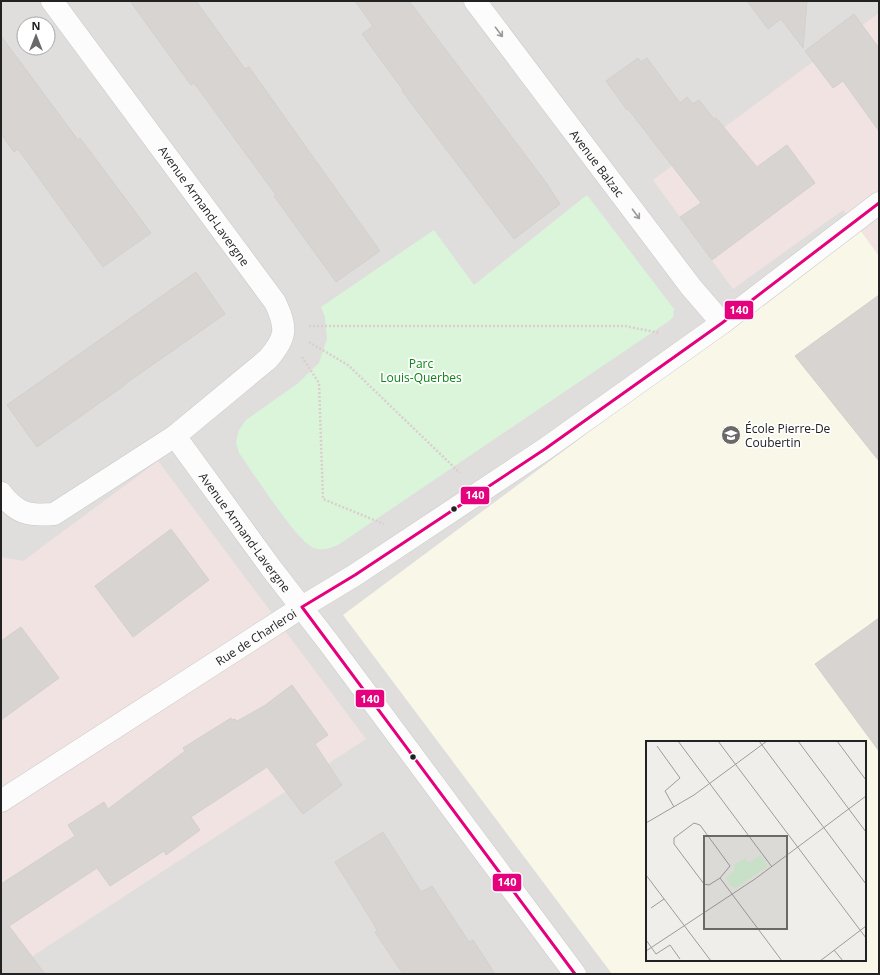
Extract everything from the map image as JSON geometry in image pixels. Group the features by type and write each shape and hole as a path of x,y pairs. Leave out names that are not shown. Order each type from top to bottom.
{"street":[{"name":"Avenue Armand-Lavergne","path":"1,493 20,511 36,515 54,514 175,436 268,359 279,345 284,331 281,316 275,302 52,1"},
{"name":"Avenue Balzac","path":"475,1 691,288 722,323"},
{"name":"Rue de Charleroi","path":"1,801 302,606 355,575 545,449 722,323 879,203"},
{"name":"Avenue Armand-Lavergne","path":"175,436 271,568 302,606 575,974"}],"path":[{"path":"283,326 625,326 697,340"},
{"path":"283,326 348,365 479,492"},
{"path":"283,326 319,383 323,499 414,536"}],"shaded area":[{"path":"1,1 879,1 879,974 1,974"},
{"path":"879,13 879,256 843,210 733,289 653,180"},
{"name":"École Pierre-De Coubertin","path":"860,230 879,256 879,974 612,974 343,615"},
{"path":"158,461 366,739 5,974 1,974 1,557 23,561"}],"green space":[{"name":"Parc Louis-Querbes","path":"587,195 674,309 673,317 338,545 320,549 314,548 306,543 286,520 239,453 236,442 239,430 246,420 297,384 319,363 327,339 325,317 321,307 434,230 474,285"}],"building":[{"path":"130,1 196,1 245,69 249,67 380,251 336,282 274,196 276,195 194,83 191,85"},
{"path":"355,1 409,1 545,181 560,204 514,239 402,91 403,90 362,34 373,26"},
{"path":"747,1 807,1 803,48 781,19 768,29"},
{"path":"854,14 879,48 879,131 843,81 833,88 805,51"},
{"path":"1,36 78,140 80,138 151,233 103,267 18,149 14,152 1,134"},
{"path":"638,58 641,62 647,58 680,103 687,97 693,104 699,100 757,167 787,145 815,183 712,260 680,217 701,203 628,109 627,110 606,81"},
{"path":"196,272 225,314 37,447 7,405"},
{"path":"879,295 879,461 795,356"},
{"path":"171,529 209,580 133,637 95,586"},
{"path":"879,618 879,751 815,664"},
{"path":"21,627 59,678 1,720 1,641"},
{"path":"292,685 328,735 315,744 342,785 303,814 267,767 191,817 200,830 166,855 164,851 110,886 97,868 9,926 45,974 1,974 1,884 75,836 68,825 104,802 108,809 185,751 183,748 231,718 232,720 235,719 237,721 264,706"},
{"path":"383,832 421,892 432,886 469,942 473,940 495,974 403,974 375,932 377,931 375,926 335,862"}],"transit line":[{"name":"140","path":"302,607 355,575 545,449 722,323 879,203"},
{"name":"140","path":"302,607 575,974"}],"place":[{"name":"École Pierre-De Coubertin","path":"731,435"}]}
